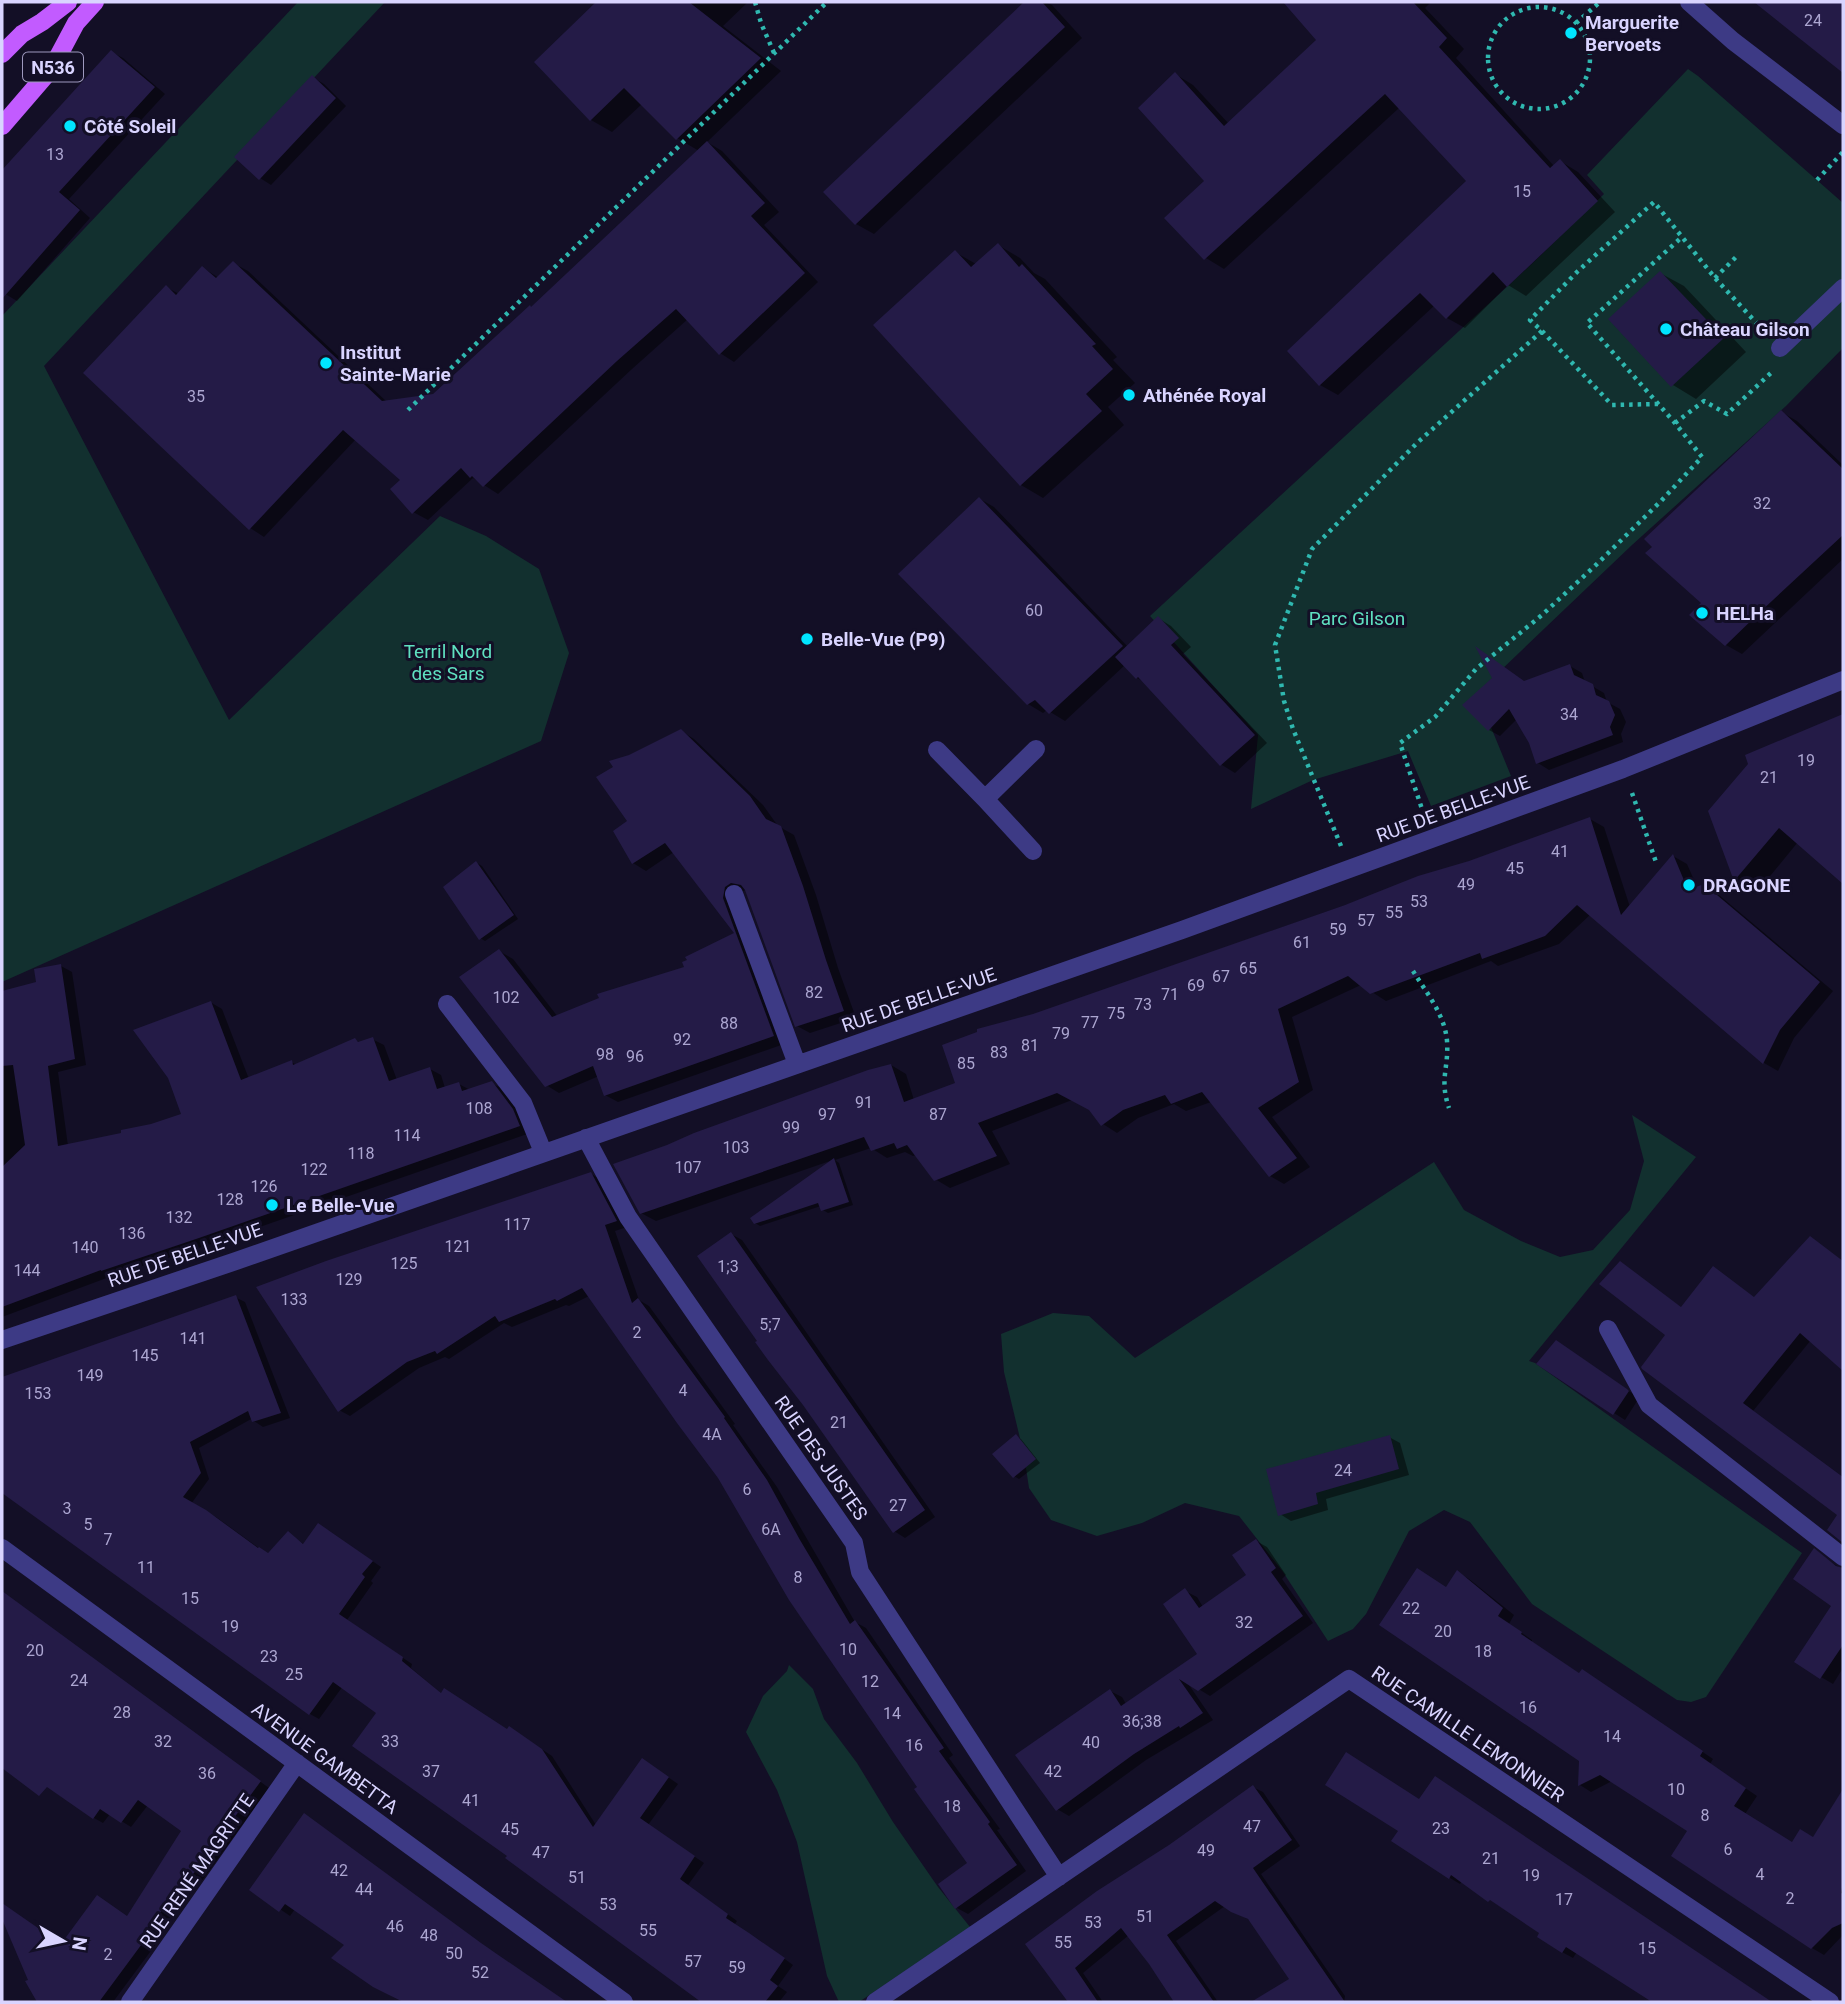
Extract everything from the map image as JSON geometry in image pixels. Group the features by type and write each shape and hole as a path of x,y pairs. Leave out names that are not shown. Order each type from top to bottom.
{"main road":[{"name":"N536","path":"2,54 22,34 68,2"},
{"name":"N536","path":"2,126 52,68 76,23 95,2"}],"street":[{"path":"1689,2 1733,41 1843,125"},
{"path":"1780,348 1843,288"},
{"name":"RUE DE BELLE-VUE","path":"2,1340 236,1261 1182,930 1623,769 1843,680"},
{"path":"985,799 1036,749"},
{"path":"937,750 1033,851"},
{"path":"734,894 797,1064"},
{"path":"447,1004 523,1103 543,1152"},
{"name":"RUE DES JUSTES","path":"586,1138 628,1217 854,1543 860,1572 1059,1877"},
{"path":"1608,1329 1649,1405 1843,1557"},
{"name":"AVENUE GAMBETTA","path":"2,1548 624,2002"},
{"name":"RUE CAMILLE LEMONNIER","path":"875,2002 1349,1679 1830,2002"},
{"name":"RUE RENÉ MAGRITTE","path":"130,2002 297,1763"}],"path":[{"path":"755,2 774,53"},
{"path":"408,410 827,2"},
{"path":"1576,23 1600,2"},
{"path":"1532,7 1548,7 1563,13 1576,23 1586,37 1590,54 1588,72 1581,87 1568,100 1552,107 1535,109 1518,105 1503,95 1488,66 1493,34 1503,21 1532,7"},
{"path":"1817,180 1843,151"},
{"path":"1658,404 1612,405 1531,320 1578,271 1654,202 1715,278 1780,348 1772,373 1727,414 1704,401 1675,423"},
{"path":"1432,839 1400,743 1435,717 1476,669 1560,598 1661,501 1702,457 1587,323 1682,237"},
{"path":"1715,278 1738,254"},
{"path":"1351,869 1293,729 1284,701 1275,645 1312,549 1418,442 1542,331"},
{"path":"1623,769 1656,862"},
{"path":"1413,971 1437,1010 1447,1040 1444,1094 1449,1108"}],"green space":[{"name":"Terril Nord des Sars","path":"298,2 385,2 44,366 229,720 440,516 486,536 539,569 569,653 541,741 2,982 2,316"},
{"name":"Parc Gilson","path":"1688,69 1843,203 1843,348 1786,406 1632,545 1477,693 1511,776 1431,806 1408,751 1313,780 1251,809 1258,735 1150,616 1604,194 1587,175"},
{"path":"1632,1115 1696,1157 1529,1361 1802,1553 1706,1697 1691,1702 1677,1700 1532,1604 1470,1522 1444,1510 1409,1531 1366,1614 1353,1629 1328,1641 1283,1572 1239,1516 1185,1503 1142,1523 1097,1536 1051,1520 1029,1488 1004,1372 1001,1334 1053,1313 1089,1316 1135,1358 1434,1162 1464,1210 1521,1241 1560,1257 1593,1250 1630,1210 1644,1161"},
{"path":"789,1665 813,1689 824,1719 857,1763 893,1822 938,1887 970,1927 859,2002 839,2002 827,1976 797,1842 777,1790 746,1732 763,1696 787,1671"}],"building":[{"path":"596,2 689,2 761,58 676,140 624,88 590,121 534,62"},
{"path":"1024,2 1042,2 1065,27 855,225 823,192"},
{"path":"1283,2 1413,2 1447,38 1439,47 1550,168 1560,159 1598,201 1507,287 1493,272 1446,319 1420,293 1319,386 1287,351 1466,181 1385,94 1204,260 1164,218 1204,181 1138,108 1175,72 1224,126 1316,40"},
{"path":"1754,2 1843,2 1843,73 1789,30"},
{"path":"111,50 155,87 59,192 80,210 2,299 2,170"},
{"path":"312,75 336,98 259,180 234,157"},
{"path":"707,141 765,203 751,216 805,273 719,355 676,309 483,487 461,468 412,514 390,489 400,480 343,430 249,530 83,373 166,285 176,295 202,266 216,278 233,261 382,401 433,394 530,305 531,307"},
{"path":"998,243 1019,267 1022,264 1096,344 1092,346 1113,369 1086,394 1102,411 1020,486 873,325 955,250 971,267"},
{"name":"Château Gilson","path":"1660,271 1724,338 1671,387 1608,319"},
{"path":"1781,410 1843,469 1843,535 1725,646 1689,615 1701,603 1645,553 1652,547 1644,539"},
{"path":"979,497 1123,646 1049,714 1035,700 1027,705 898,574"},
{"path":"1158,616 1179,638 1171,645 1255,735 1220,766 1138,677 1136,679 1115,657"},
{"path":"1475,646 1524,681 1570,664 1574,675 1593,684 1596,695 1609,701 1615,715 1610,727 1613,735 1536,764 1529,743 1509,709 1488,731 1462,705 1492,678"},
{"path":"1843,714 1843,884 1779,828 1734,881 1708,811 1748,764 1745,755"},
{"path":"681,729 750,796 766,819 781,826 844,1011 795,1027 745,890 741,885 731,883 725,887 723,898 774,1036 604,1096 593,1066 545,1087 459,977 499,949 552,1017 599,998 597,994 684,967 682,962 687,960 685,957 734,933 665,843 632,864 613,831 627,821 596,777 613,767 609,761 629,755"},
{"path":"1590,817 1621,915 1673,854 1688,890 1704,884 1820,982 1780,1030 1763,1064 1577,905 1545,936 1482,959 1480,953 1370,994 1348,976 1278,1009 1299,1082 1258,1108 1297,1158 1269,1177 1202,1092 1171,1104 1165,1095 1123,1110 1101,1126 1089,1110 1057,1093 978,1123 997,1156 934,1181 907,1145 897,1149 894,1143 871,1151 864,1137 640,1214 613,1164 868,1070 891,1064 904,1102 955,1083 942,1045 977,1032 977,1029 1033,1014"},
{"path":"476,861 514,915 479,940 443,887"},
{"path":"61,964 75,1059 48,1066 58,1146 121,1133 121,1130 181,1114 168,1078 133,1030 211,1001 241,1080 292,1060 293,1065 355,1038 358,1042 373,1037 389,1081 430,1067 437,1089 459,1082 462,1091 492,1081 513,1109 520,1126 101,1270 2,1307 2,1167 25,1145 13,1065 2,1066 2,991 36,982 34,969"},
{"path":"834,1158 849,1202 821,1211 818,1203 754,1224 750,1218"},
{"path":"591,1172 617,1221 605,1225 632,1303 638,1298 725,1417 767,1480 850,1624 855,1620 900,1684 944,1748 939,1751 1017,1865 955,1909 938,1884 967,1863 914,1789 917,1787 789,1600 718,1478 582,1288 557,1301 555,1299 499,1322 495,1316 437,1354 435,1351 407,1362 338,1412 256,1287"},
{"path":"731,1232 925,1510 893,1533 755,1342 757,1341 697,1256"},
{"path":"1810,1236 1843,1261 1843,1371 1800,1333 1743,1403 1843,1477 1843,1543 1827,1530 1837,1515 1642,1369 1665,1335 1599,1284 1620,1261 1681,1307 1713,1266 1754,1297"},
{"path":"236,1295 281,1413 252,1422 248,1411 190,1442 201,1473 183,1497 268,1553 288,1531 303,1544 318,1523 373,1561 362,1574 365,1577 339,1614 403,1657 402,1661 441,1693 444,1688 542,1749 593,1827 642,1758 669,1777 640,1818 695,1856 680,1879 728,1914 726,1918 785,1958 770,1980 778,1986 765,2002 701,2002 505,1858 507,1856 352,1746 376,1713 333,1682 309,1715 2,1493 2,1377"},
{"path":"1556,1340 1629,1391 1613,1415 1536,1364"},
{"path":"1016,1434 1036,1459 1013,1478 992,1454"},
{"path":"1390,1435 1399,1469 1316,1493 1318,1504 1278,1516 1266,1469"},
{"path":"1256,1539 1276,1568 1271,1572 1303,1616 1198,1691 1179,1679 1203,1713 1134,1754 1056,1811 1015,1755 1110,1689 1121,1706 1197,1654 1163,1604 1185,1588 1199,1608 1246,1575 1232,1555"},
{"path":"1814,1548 1836,1566 1843,1568 1843,1645 1820,1679 1794,1662 1831,1606 1793,1579"},
{"path":"1417,1568 1446,1587 1457,1570 1503,1608 1498,1616 1522,1632 1521,1634 1579,1673 1582,1669 1703,1751 1700,1756 1746,1788 1734,1806 1792,1842 1800,1829 1813,1837 1843,1789 1843,1923 1832,1928 1811,1949 1671,1856 1687,1831 1600,1775 1578,1786 1579,1761 1379,1625"},
{"path":"2,1591 261,1781 194,1873 145,1930 150,1933 99,2002 37,2002 25,1981 28,1980 2,1919 2,1903 61,1944 97,1895 127,1916 181,1831 138,1800 121,1823 100,1809 93,1819 47,1787 39,1796 2,1768"},
{"path":"1346,1752 1419,1799 1435,1776 1772,2002 1652,2002 1566,1947 1562,1953 1537,1937 1539,1933 1490,1900 1488,1902 1451,1875 1449,1879 1391,1841 1398,1831 1325,1785"},
{"path":"1253,1785 1292,1840 1253,1868 1345,2002 1251,2002 1289,1979 1248,1919 1215,1901 1167,1935 1214,2002 1174,2002 1121,1928 1075,1968 1098,2002 1068,2002 1025,1944 1097,1891 1169,1845"},
{"path":"304,1813 481,1943 567,2002 403,2002 373,1987 331,1958 344,1945 285,1904 279,1912 249,1890"}],"place":[{"name":"Marguerite Bervoets","path":"1571,33"},
{"name":"Côté Soleil","path":"70,126"},
{"name":"Château Gilson","path":"1666,329"},
{"name":"Institut Sainte-Marie","path":"326,363"},
{"name":"Athénée Royal","path":"1129,395"},
{"name":"HELHa","path":"1702,613"},
{"name":"Belle-Vue (P9)","path":"807,639"},
{"name":"DRAGONE","path":"1689,885"},
{"name":"Le Belle-Vue","path":"272,1205"}]}
